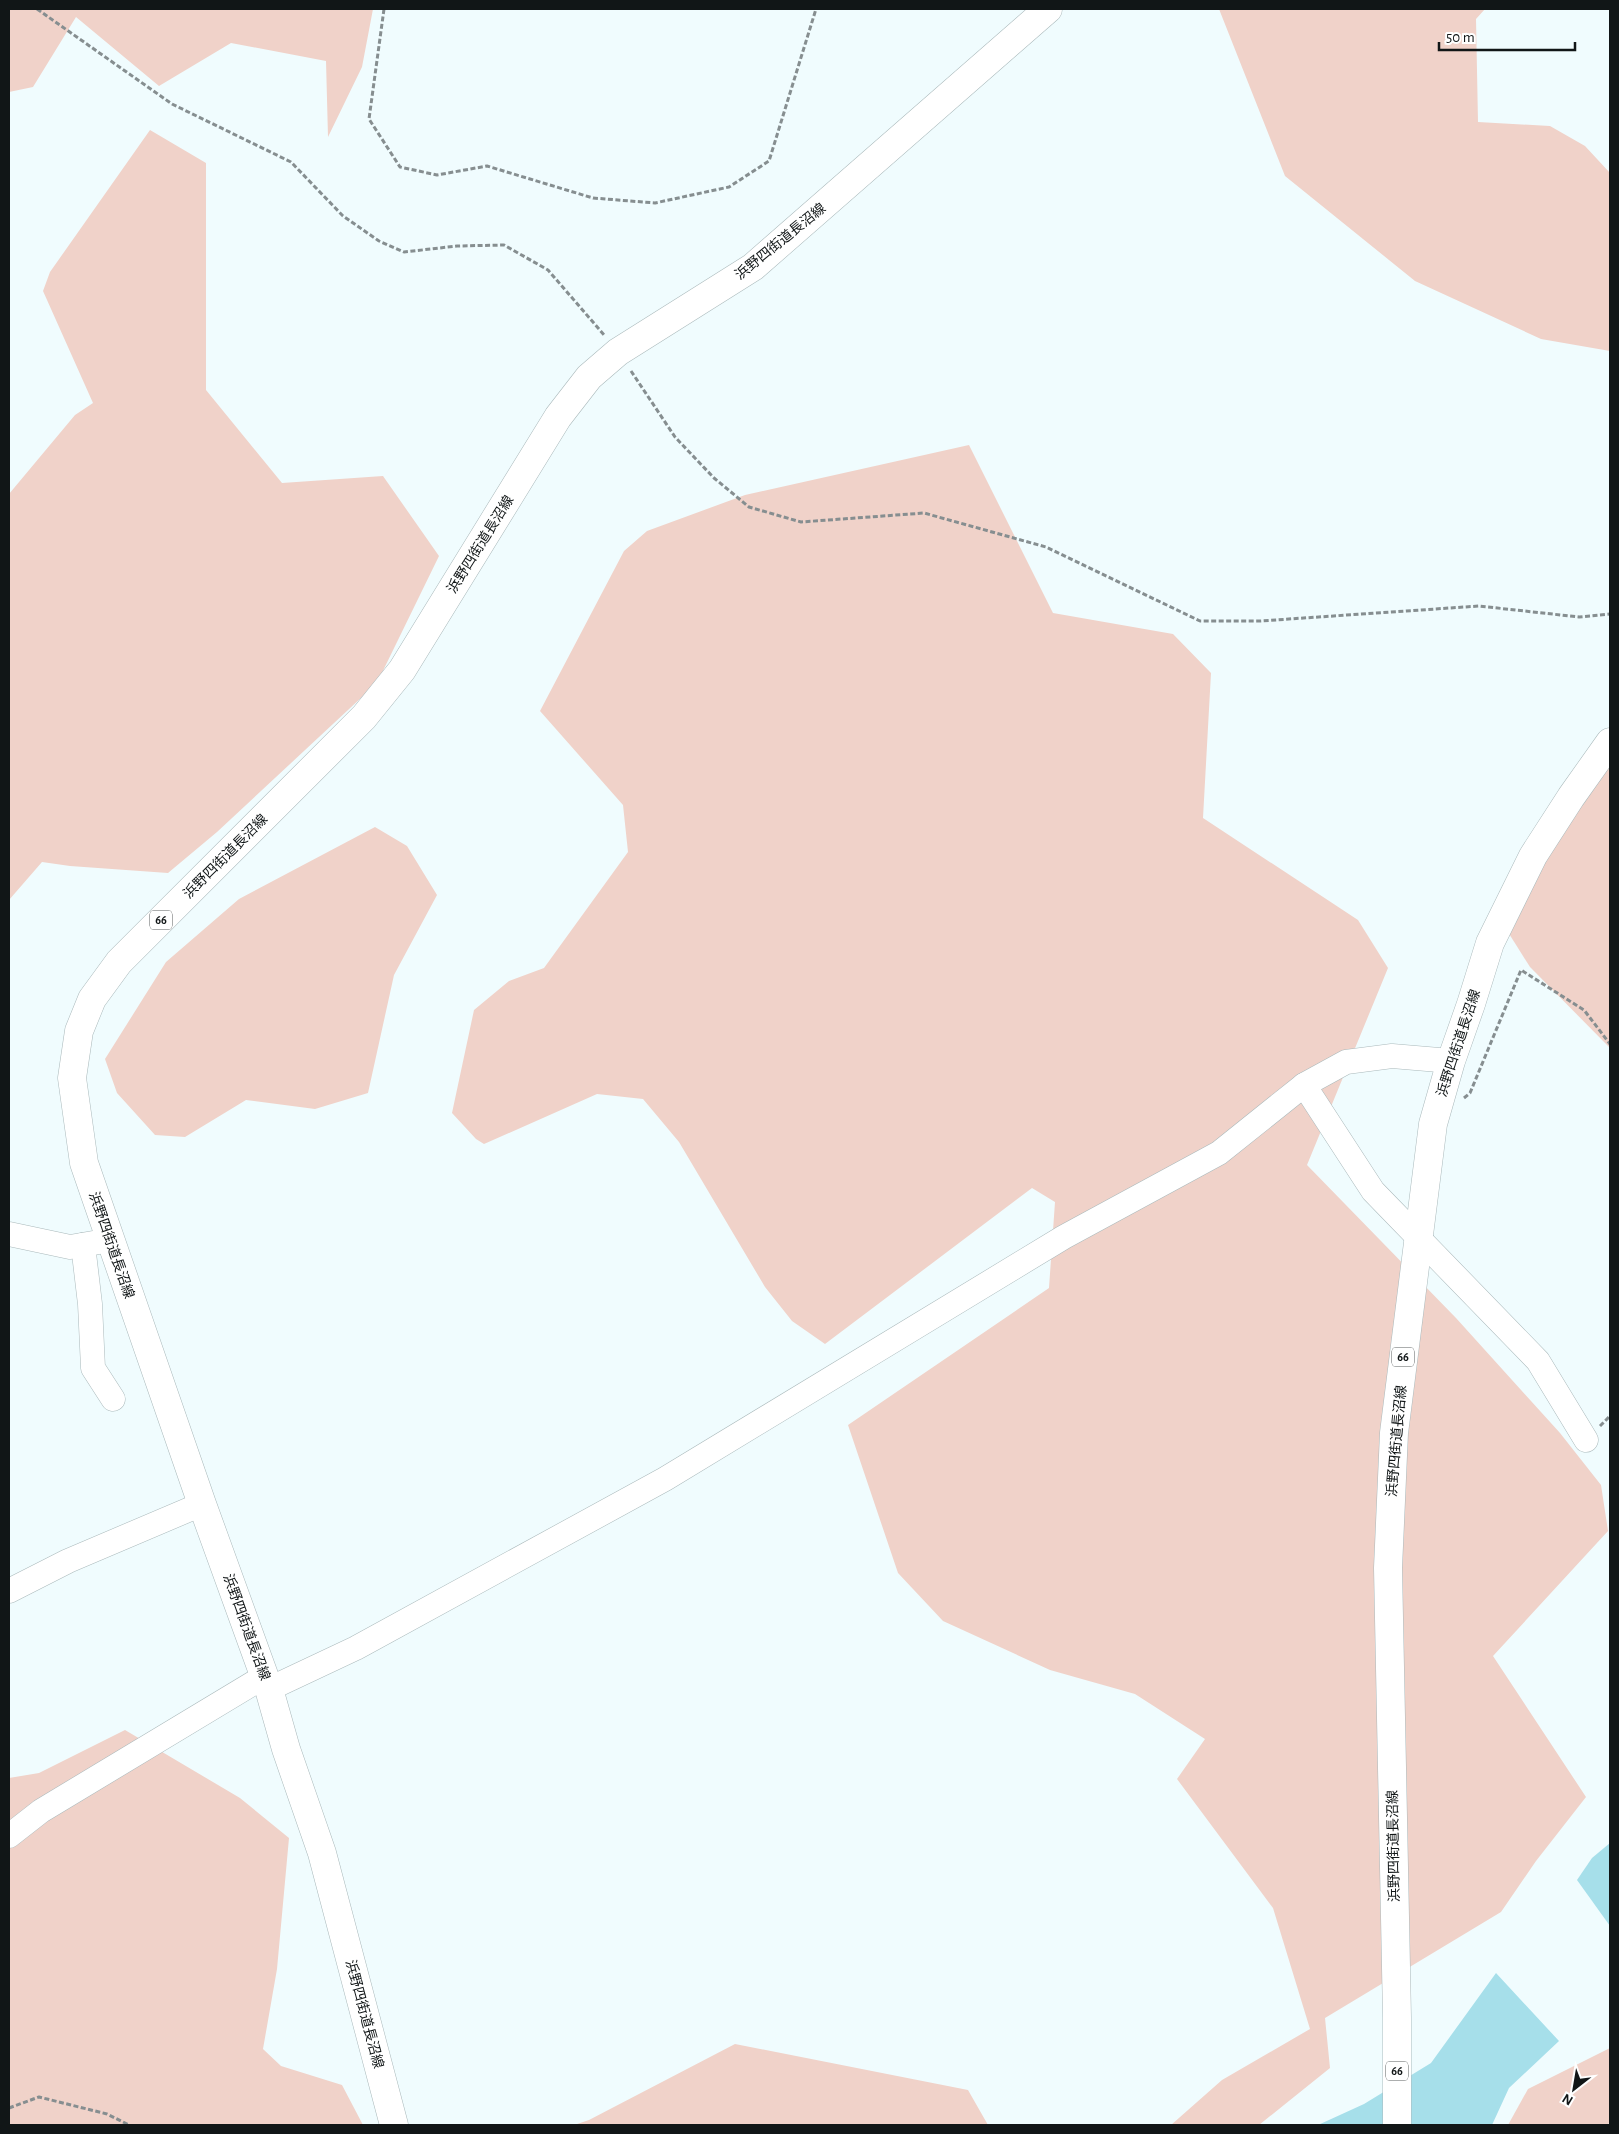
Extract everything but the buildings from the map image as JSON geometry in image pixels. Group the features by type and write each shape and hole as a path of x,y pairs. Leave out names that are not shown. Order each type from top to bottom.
{"main road":[{"name":"浜野四街道長沼線","path":"394,2125 322,1853 286,1749 267,1682 202,1504 84,1163 72,1078 78,1031 92,999 119,962 364,717 402,670 558,417 589,377 618,352 753,267 1048,9"},
{"name":"浜野四街道長沼線","path":"1397,2125 1397,2017 1388,1568 1394,1433 1433,1124 1451,1061 1490,943 1524,874 1571,797 1610,742"}],"street":[{"path":"9,1836 41,1811 267,1682 356,1648 665,1479 1064,1237 1218,1153 1304,1085 1346,1062 1392,1056 1451,1061"},
{"path":"1304,1085 1372,1191 1538,1361 1586,1440"},
{"path":"9,1234 70,1247 110,1240"},
{"path":"83,1245 90,1304 93,1368 113,1399"},
{"path":"9,1592 68,1561 202,1504"}],"path":[{"path":"37,9 172,104 291,162 343,216 380,241 404,252 457,246 504,245 548,270 618,352 675,437 714,478 750,507 801,522 924,513 1046,548 1200,621 1260,621 1479,606 1579,617 1610,614"},
{"path":"384,9 370,119 400,167 437,174 487,166 593,198 655,203 729,187 768,160 816,9"},
{"path":"1463,1099 1470,1093 1520,970 1584,1010 1610,1044"},
{"path":"9,2108 39,2097 107,2114 129,2125"}],"shaded area":[{"path":"9,9 373,9 362,67 328,137 326,61 231,43 159,86 76,17 33,87 9,92"},
{"path":"1219,9 1485,9 1476,19 1478,122 1550,126 1585,146 1610,173 1610,351 1541,339 1415,281 1285,176"},
{"path":"150,130 206,163 206,390 282,483 383,476 439,556 377,683 217,832 168,873 70,866 42,862 9,900 9,494 75,415 93,403 43,291 50,272"},
{"path":"969,445 1053,613 1173,634 1211,673 1203,818 1358,920 1388,968 1307,1165 1456,1318 1560,1433 1601,1485 1608,1531 1493,1656 1586,1797 1536,1861 1501,1912 1325,2018 1330,2068 1259,2125 1171,2125 1222,2080 1310,2029 1273,1908 1177,1779 1205,1739 1135,1694 1050,1670 943,1621 898,1573 848,1425 1049,1288 1055,1202 1032,1188 825,1344 792,1321 765,1287 679,1142 643,1099 597,1094 484,1144 476,1139 452,1113 474,1010 509,981 544,968 628,852 623,805 540,711 624,551 647,531 745,495"},
{"path":"1610,740 1610,1048 1530,967 1496,913"},
{"path":"375,827 407,846 437,895 394,975 368,1093 315,1109 246,1100 185,1137 155,1135 117,1093 105,1059 166,962 239,899"},
{"path":"125,1730 240,1798 289,1838 277,1969 263,2049 281,2066 342,2085 363,2125 9,2125 9,1778 39,1773"},
{"path":"735,2044 968,2090 988,2125 574,2125 589,2120"},
{"path":"1610,2048 1610,2123 1606,2125 1508,2125 1528,2089"}],"water":[{"path":"1610,1843 1610,1926 1577,1880 1592,1858"},
{"path":"1496,1973 1559,2041 1509,2088 1492,2125 1318,2125 1364,2104 1431,2063"}]}
